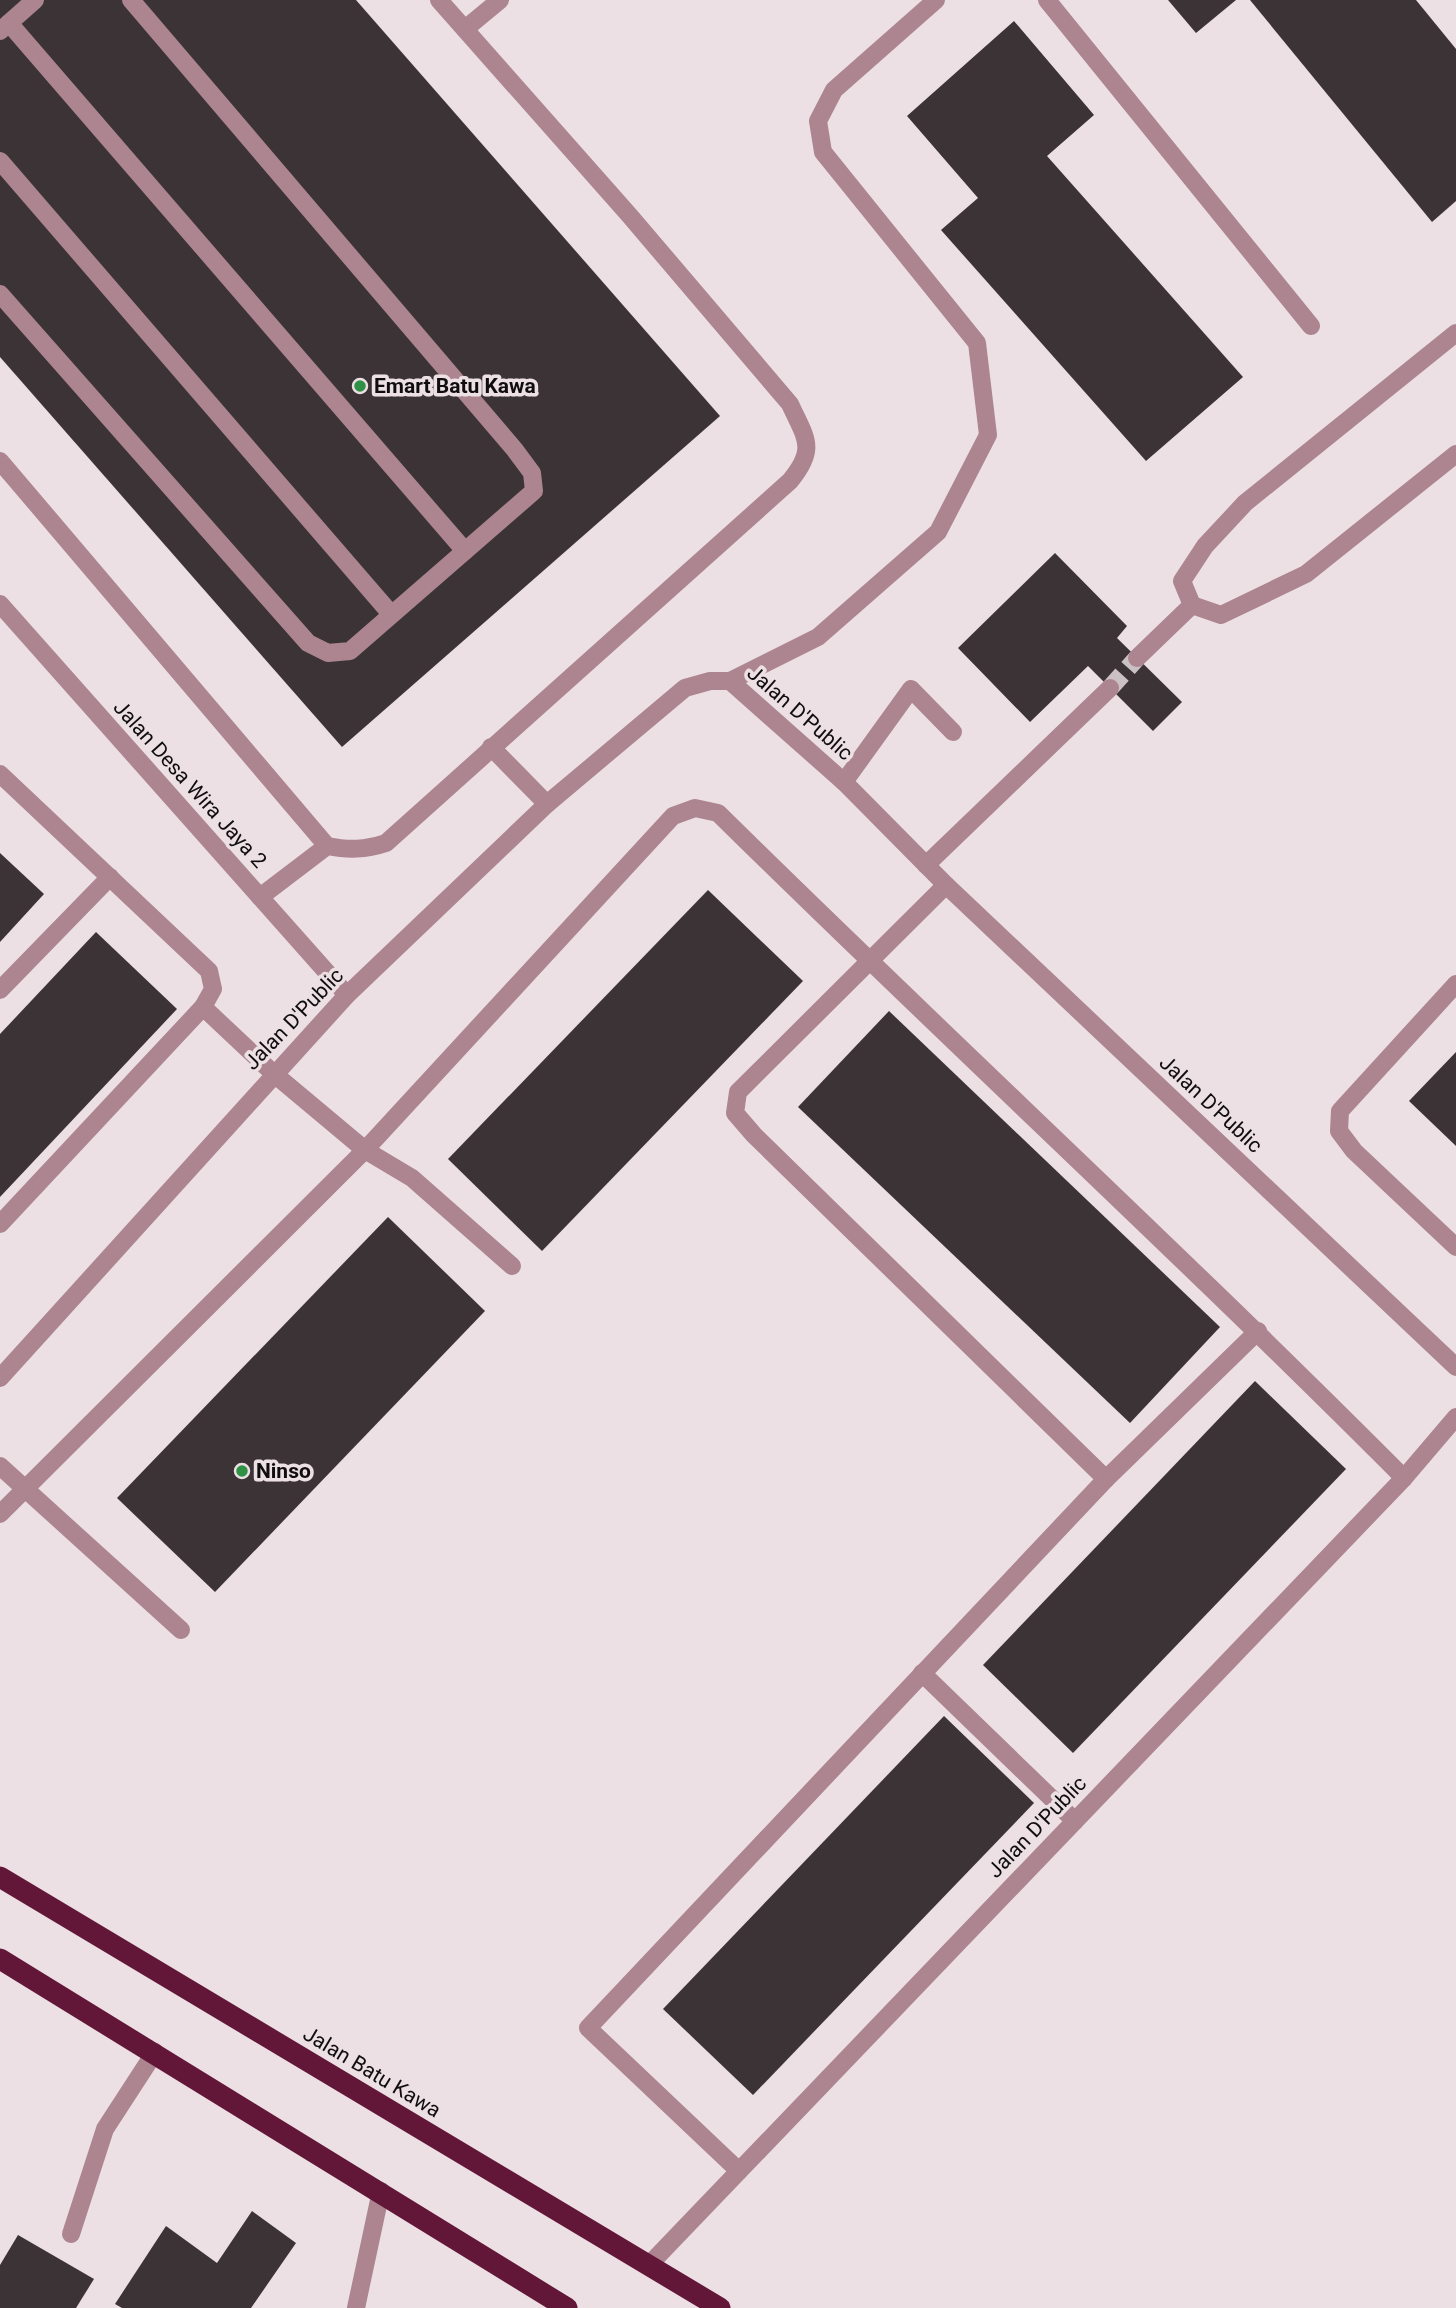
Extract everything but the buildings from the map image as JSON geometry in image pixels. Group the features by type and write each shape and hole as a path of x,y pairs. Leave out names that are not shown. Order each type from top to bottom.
{"highway":[{"name":"Jalan Batu Kawa","path":"0,1877 720,2308"},
{"path":"0,1959 381,2191 567,2308"}],"street":[{"path":"35,0 5,27 465,551"},
{"path":"0,294 308,643 328,653 350,651 534,491 532,473 131,0"},
{"path":"0,461 327,846 346,850 371,848 386,843 790,481 806,462 807,440 790,404 439,0"},
{"path":"465,29 500,0"},
{"path":"730,681 818,636 938,532 988,435 977,343 823,152 818,121 834,90 936,0"},
{"path":"1047,0 1311,326"},
{"path":"0,161 391,614"},
{"path":"1456,333 1245,503 1205,546 1182,581 1192,604 1221,615 1306,574 1456,454"},
{"name":"Jalan Desa Wira Jaya 2","path":"0,604 347,995"},
{"path":"1137,658 1192,604"},
{"name":"Jalan D'Public","path":"2,1373 347,995 547,804 685,688 710,681 730,681 844,782 946,885 1456,1367"},
{"path":"926,865 1110,688"},
{"path":"844,782 911,689 953,732"},
{"path":"491,747 547,804"},
{"path":"0,774 209,971 213,989 203,1007 0,1224"},
{"path":"0,1514 365,1150 673,816 695,808 718,813 870,963 1258,1331 1404,1478"},
{"path":"260,897 327,846"},
{"path":"0,990 110,877"},
{"path":"946,885 738,1091 736,1112 754,1135 1106,1479"},
{"path":"1456,984 1340,1111 1339,1131 1354,1151 1456,1247"},
{"path":"203,1007 273,1073 365,1150 412,1178 512,1266"},
{"path":"739,2171 588,2028 1106,1479 1258,1331"},
{"name":"Jalan D'Public","path":"648,2266 1404,1478 1456,1417"},
{"path":"0,1466 181,1630"},
{"path":"922,1673 1075,1821"},
{"path":"71,2234 105,2129 155,2052"},
{"path":"356,2308 381,2191"}],"tunnel":[{"path":"1110,688 1137,658"}],"place":[{"name":"Emart Batu Kawa","path":"360,386"},
{"name":"Ninso","path":"242,1471"}]}
